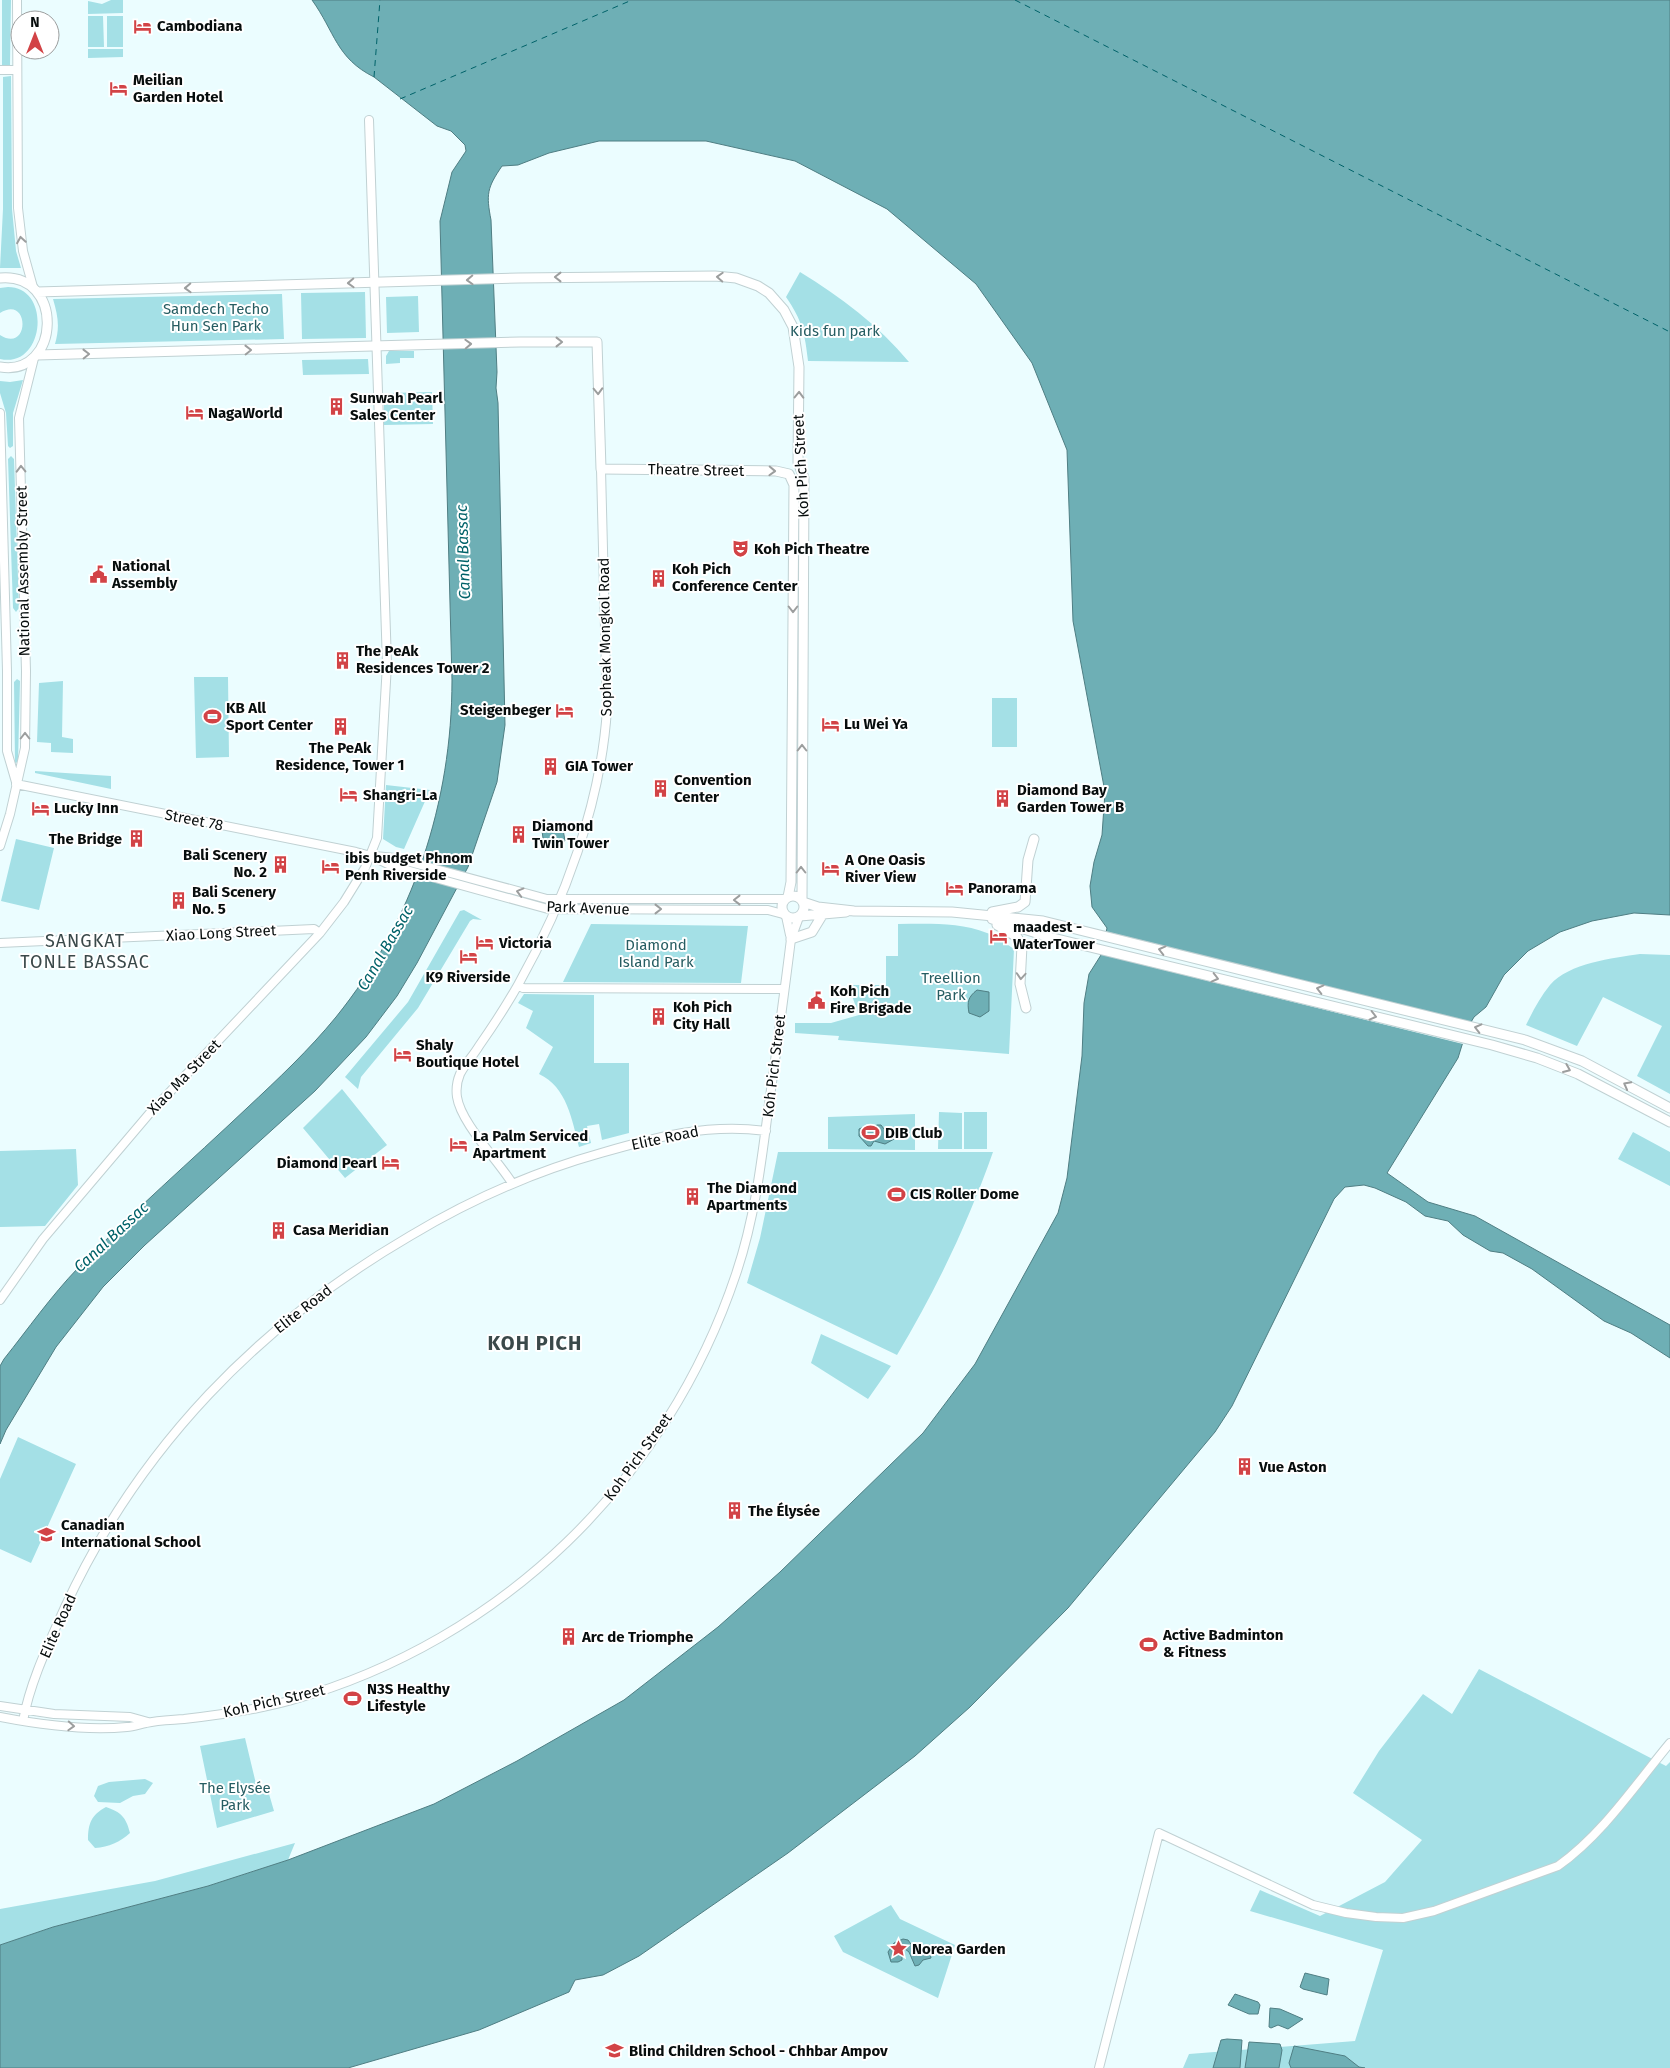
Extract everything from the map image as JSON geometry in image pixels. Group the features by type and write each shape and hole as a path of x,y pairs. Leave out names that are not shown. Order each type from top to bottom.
{"main road":[{"path":"17,0 20,232 35,289 46,307 48,322 44,339 35,357"},
{"path":"0,70 17,70"},
{"name":"Xiao Ma Street","path":"0,1300 43,1239 142,1121 320,933 344,902 371,856 377,838 387,664 369,120"},
{"name":"Koh Pich Street","path":"35,289 375,283 519,278 730,277 748,282 769,293 779,302 789,319 798,352 798,462 804,478 802,901"},
{"path":"0,278 17,278 35,289"},
{"name":"Sopheak Mongkol Road","path":"377,347 520,342 597,342 607,691 606,722 592,795 561,899 518,985 498,1018 467,1062 459,1076 457,1085 460,1108 512,1183"},
{"path":"0,367 10,369 19,367 35,357 377,347"},
{"name":"National Assembly Street","path":"0,846 10,814 25,748 26,680 19,418 35,357"},
{"name":"National Assembly Street","path":"0,413 7,663 7,751 16,784"},
{"name":"Theatre Street","path":"601,469 776,471 789,474"},
{"name":"Koh Pich Street","path":"786,898 791,882 794,494 793,479 789,474"},
{"name":"Street 78","path":"16,784 371,856"},
{"path":"980,915 1018,907 1025,902 1028,860 1034,840"},
{"name":"Park Avenue","path":"371,856 395,858 547,899 786,898"},
{"name":"Park Avenue","path":"371,856 392,866 548,909 768,910 784,915"},
{"path":"854,911 818,907 802,901 796,896 786,898 781,906 784,915 793,919 854,911 914,911 1023,918 1052,923 1525,1040 1582,1061 1670,1108"},
{"path":"799,917 804,910 802,901"},
{"path":"791,939 812,932 824,914"},
{"name":"Koh Pich Street","path":"784,915 791,939"},
{"path":"980,915 1049,937 1521,1053 1578,1074 1670,1122"},
{"path":"980,915 1016,937 1021,943 1020,984 1026,1008"},
{"name":"Koh Pich Street","path":"0,1717 52,1725 100,1728 130,1727 148,1722 262,1708 330,1689 408,1655 477,1615 510,1592 552,1558 590,1520 627,1478 661,1428 696,1366 717,1323 736,1273 754,1203 766,1131 791,939 799,917"},
{"name":"Xiao Long Street","path":"0,943 314,929 320,933"},
{"path":"518,985 523,988 784,990"},
{"name":"Elite Road","path":"23,1721 25,1710 55,1630 98,1542 148,1467 197,1405 269,1335 344,1278 392,1246 450,1212 512,1183 558,1165 687,1132 728,1127 766,1131"},
{"name":"Koh Pich Street","path":"0,1706 77,1716 130,1717 148,1722"},
{"path":"1098,2068 1159,1833 1313,1905 1346,1913 1403,1918 1434,1912 1558,1866 1571,1857 1600,1829 1670,1743"}],"green space":[{"path":"2,0 11,0 10,65 2,65"},
{"path":"111,0 123,0 123,13 88,14 88,1 102,4"},
{"path":"88,16 103,16 104,47 88,47"},
{"path":"107,16 123,16 123,47 107,47"},
{"path":"88,49 123,49 123,57 88,58"},
{"path":"11,76 12,209 16,251 21,268 0,268 3,209 3,77"},
{"name":"Kids fun park","path":"800,272 858,312 885,336 909,362 808,361 802,328 796,313 786,297"},
{"path":"8,287 22,291 32,300 37,312 37,327 34,341 26,352 15,359 0,359 0,335 10,339 17,337 21,331 22,324 21,317 17,311 10,309 0,313 0,288"},
{"path":"365,292 366,338 302,339 301,293"},
{"name":"Samdech Techo Hun Sen Park","path":"282,294 284,339 55,344 58,322 53,299"},
{"path":"418,296 419,332 387,333 386,297"},
{"path":"389,351 414,351 414,358 400,358 400,363 386,364 386,356"},
{"path":"368,359 369,374 303,375 302,360"},
{"path":"23,380 13,413 13,446 10,448 8,446 6,413 0,393 0,381"},
{"path":"432,392 433,424 384,425 384,398 389,398 389,393"},
{"path":"11,456 14,459 19,608 16,612 13,608 8,459"},
{"name":"KB All Sport Center","path":"194,677 228,677 229,757 196,758"},
{"path":"17,679 20,681 18,762 15,763 14,682"},
{"path":"63,681 62,737 73,739 73,753 51,752 51,743 37,742 39,683"},
{"path":"992,698 1017,698 1017,747 992,747"},
{"path":"35,771 111,776 111,789 35,773"},
{"path":"386,785 430,790 404,849 396,847 383,839"},
{"path":"16,839 54,848 39,910 1,901"},
{"path":"464,910 482,920 473,919 470,921 418,1008 361,1077 358,1089 345,1077 408,1002 460,911"},
{"name":"Diamond Island Park","path":"591,924 748,926 741,983 563,982"},
{"name":"Treellion Park","path":"898,924 943,924 976,929 991,934 1014,949 1009,1054 838,1040 839,1036 795,1033 795,1023 831,1023 859,1015 848,985 886,985 886,956 898,956"},
{"path":"1640,954 1670,955 1670,1094 1637,1076 1662,1026 1603,997 1577,1046 1526,1025 1550,985 1568,971 1617,957"},
{"path":"524,994 594,995 594,1063 629,1063 629,1133 602,1140 599,1124 587,1126 591,1143 579,1147 567,1105 556,1087 539,1074 553,1047 526,1028 533,1011 518,1003"},
{"path":"342,1089 387,1145 345,1178 303,1128"},
{"path":"939,1112 962,1113 962,1149 938,1149"},
{"path":"964,1112 987,1112 987,1149 964,1149"},
{"name":"DIB Club","path":"915,1114 915,1150 828,1149 828,1117"},
{"path":"1633,1132 1670,1152 1670,1186 1618,1159"},
{"path":"76,1149 78,1185 45,1226 0,1227 0,1151"},
{"path":"778,1152 993,1152 973,1205 950,1256 925,1306 897,1355 747,1283 760,1238"},
{"path":"821,1334 891,1366 868,1399 811,1363"},
{"path":"18,1437 76,1464 31,1563 0,1549 0,1479"},
{"path":"1479,1669 1666,1766 1670,1762 1670,2068 1183,2068 1189,2054 1355,2041 1383,1950 1250,1911 1260,1890 1320,1916 1385,1882 1422,1840 1353,1793 1379,1751 1423,1694 1452,1714"},
{"name":"The Elysée Park","path":"245,1738 257,1788 267,1787 274,1811 217,1828 200,1746"},
{"path":"145,1779 153,1783 145,1794 133,1796 120,1803 98,1802 94,1796 98,1786 109,1782"},
{"path":"106,1807 122,1816 127,1823 130,1833 114,1843 95,1848 88,1840 91,1820"},
{"path":"295,1843 288,1860 208,1886 53,1927 0,1945 0,1909 155,1881"},
{"name":"Norea Garden","path":"891,1905 900,1919 955,1945 938,1998 843,1952 834,1936"}],"water":[{"name":"Canal Bassac","path":"312,0 1670,0 1670,915 1634,913 1592,921 1560,932 1528,951 1504,975 1486,1007 1474,1017 1467,1029 1458,1058 1387,1173 1428,1202 1475,1216 1670,1325 1670,1358 1631,1333 1604,1321 1532,1269 1503,1253 1490,1251 1463,1235 1448,1221 1425,1216 1406,1202 1375,1188 1364,1185 1345,1187 1334,1199 1232,1406 1215,1432 1068,1608 970,1707 915,1756 788,1853 639,1956 603,1975 575,1980 569,1992 479,2030 348,2068 0,2068 0,1945 53,1927 208,1886 288,1860 434,1804 517,1761 624,1700 718,1627 780,1572 923,1433 975,1364 1058,1213 1067,1178 1082,1056 1084,1003 1089,974 1101,955 1107,928 1092,907 1090,886 1094,862 1102,835 1105,792 1073,621 1067,450 1032,363 976,284 887,209 795,161 706,141 599,141 549,153 518,165 502,166 493,180 488,204 491,220 497,372 505,725 497,782 468,867 417,963 397,996 366,1037 315,1091 145,1245 103,1287 56,1347 6,1430 0,1444 0,1366 4,1359 49,1301 98,1247 282,1075 336,1017 363,980 387,941 407,901 423,859 436,815 445,771 450,726 452,680 440,221 452,172 466,151 465,145 451,131 437,126 374,77 361,70 337,43"},
{"path":"552,825 563,829 565,841 552,844 543,838 542,831"},
{"path":"977,990 989,992 989,1011 980,1017 969,1013 968,1009 970,997"},
{"path":"881,1125 884,1129 893,1128 896,1131 896,1138 885,1144 874,1141 871,1146 868,1146 859,1136 859,1129 866,1126 872,1128"},
{"path":"903,1939 908,1940 919,1955 930,1954 931,1958 923,1960 919,1965 915,1966 909,1952 905,1949 902,1954 902,1960 891,1962 888,1952 894,1943"},
{"path":"1305,1973 1329,1979 1327,1995 1300,1987"},
{"path":"1235,1994 1258,2002 1260,2005 1258,2014 1249,2014 1228,2005"},
{"path":"1270,2008 1280,2009 1303,2019 1288,2029 1278,2025 1271,2028 1269,2027"},
{"path":"1221,2040 1242,2040 1240,2068 1213,2068"},
{"path":"1249,2042 1280,2044 1282,2050 1279,2068 1245,2068"},
{"path":"1294,2046 1345,2056 1359,2067 1365,2068 1291,2068 1289,2063"}],"pier":[{"path":"1104,931 1473,1023 1463,1044 1099,954"}],"ferry route":[{"path":"374,77 380,0"},
{"path":"400,99 632,0"},
{"path":"1015,0 1670,332"}],"place":[{"name":"Cambodiana","path":"143,26"},
{"name":"Meilian Garden Hotel","path":"119,89"},
{"name":"Sunwah Pearl Sales Center","path":"336,407"},
{"name":"NagaWorld","path":"194,413"},
{"name":"Koh Pich Theatre","path":"740,549"},
{"name":"National Assembly","path":"98,575"},
{"name":"Koh Pich Conference Center","path":"658,578"},
{"name":"The PeAk Residences Tower 2","path":"342,660"},
{"name":"Steigenbeger","path":"565,710"},
{"name":"KB All Sport Center","path":"212,717"},
{"name":"Lu Wei Ya","path":"830,724"},
{"name":"The PeAk Residence, Tower 1","path":"340,727"},
{"name":"GIA Tower","path":"551,766"},
{"name":"Convention Center","path":"660,789"},
{"name":"Shangri-La","path":"349,795"},
{"name":"Diamond Bay Garden Tower B","path":"1003,799"},
{"name":"Lucky Inn","path":"40,808"},
{"name":"Diamond Twin Tower","path":"518,835"},
{"name":"The Bridge","path":"136,839"},
{"name":"Bali Scenery No. 2","path":"281,864"},
{"name":"ibis budget Phnom Penh Riverside","path":"331,867"},
{"name":"A One Oasis River View","path":"831,869"},
{"name":"Panorama","path":"954,888"},
{"name":"Bali Scenery No. 5","path":"178,901"},
{"name":"maadest - WaterTower","path":"999,936"},
{"name":"Victoria","path":"485,943"},
{"name":"K9 Riverside","path":"468,956"},
{"name":"Koh Pich Fire Brigade","path":"816,1000"},
{"name":"Koh Pich City Hall","path":"659,1016"},
{"name":"Shaly Boutique Hotel","path":"402,1054"},
{"name":"DIB Club","path":"871,1133"},
{"name":"La Palm Serviced Apartment","path":"459,1145"},
{"name":"Diamond Pearl","path":"391,1163"},
{"name":"CIS Roller Dome","path":"896,1194"},
{"name":"The Diamond Apartments","path":"693,1197"},
{"name":"Casa Meridian","path":"279,1230"},
{"name":"Vue Aston","path":"1245,1467"},
{"name":"The Élysée","path":"734,1511"},
{"name":"Canadian International School","path":"47,1534"},
{"name":"Arc de Triomphe","path":"568,1637"},
{"name":"Active Badminton & Fitness","path":"1149,1644"},
{"name":"N3S Healthy Lifestyle","path":"353,1698"},
{"name":"Norea Garden","path":"898,1949"},
{"name":"Blind Children School - Chhbar Ampov","path":"615,2051"}],"district":[{"name":"SANGKAT TONLE BASSAC","path":"85,951"},
{"name":"KOH PICH","path":"535,1343"}]}
